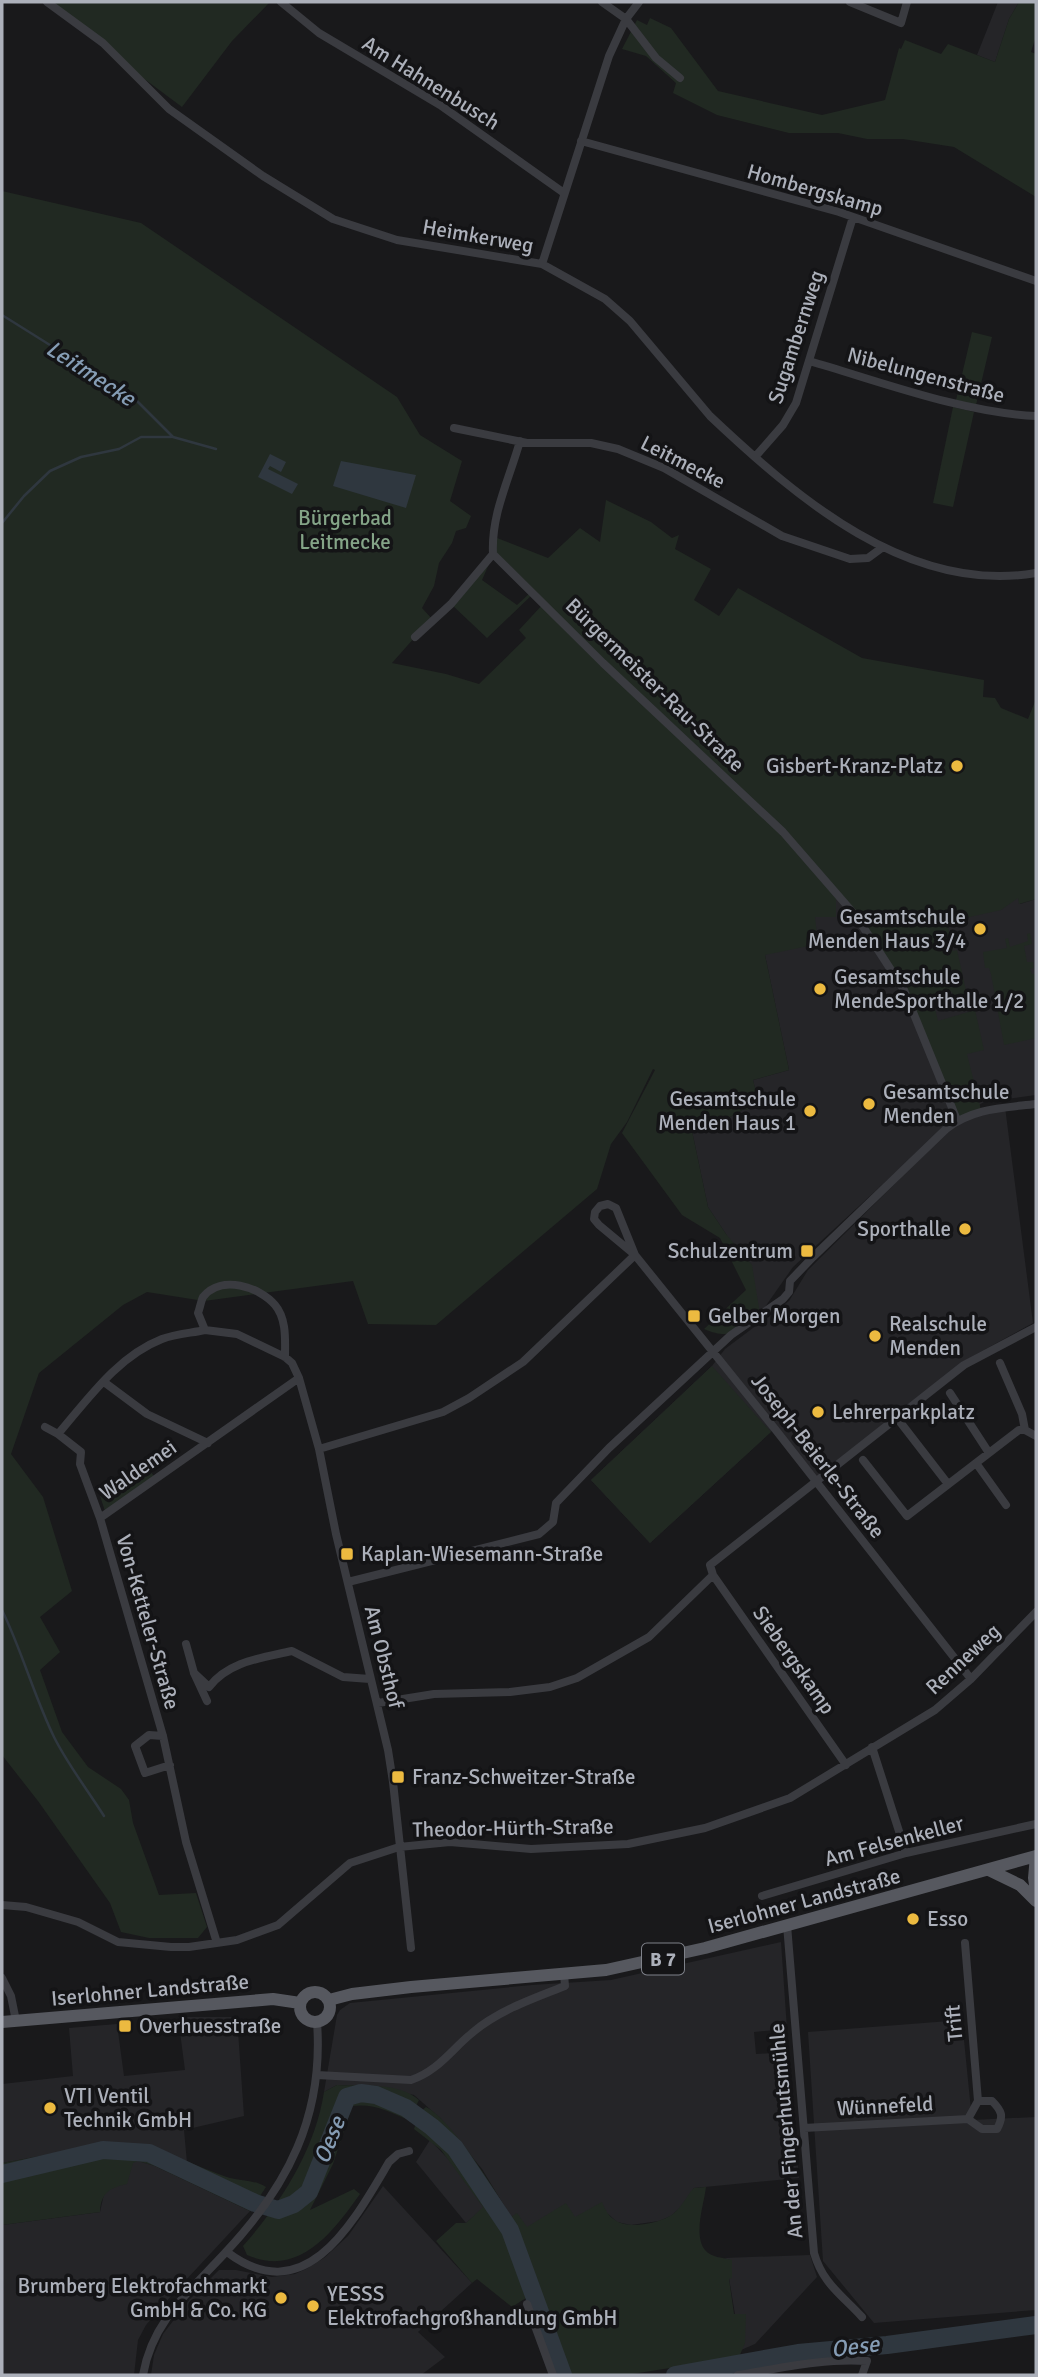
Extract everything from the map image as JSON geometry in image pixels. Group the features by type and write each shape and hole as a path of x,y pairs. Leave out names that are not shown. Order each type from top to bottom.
{"main road":[{"name":"Iserlohner Landstraße","path":"329,2000 352,1994 411,1987 634,1965 1036,1856"},
{"path":"1036,1856 1036,1892"},
{"path":"988,1870 1020,1885 1036,1901"},
{"name":"B 7","path":"300,2003 304,1996 314,1992 323,1994 329,2000"},
{"name":"Iserlohner Landstraße","path":"2,2022 273,2000 300,2003"},
{"path":"300,2003 302,2016 310,2022 317,2022 328,2016 331,2006 329,2000"}],"street":[{"name":"Heimkerweg","path":"47,2 103,43 169,109 263,176 332,219 397,240 542,264 598,294 618,309 710,416 755,457 831,516 883,547 926,565 969,575 1001,578 1036,573"},
{"name":"Am Hahnenbusch","path":"281,2 319,33 439,105 564,193"},
{"path":"602,2 625,19 656,58 680,78"},
{"path":"542,264 609,56 625,19 639,2"},
{"path":"850,2 901,23 907,2"},
{"name":"Hombergskamp","path":"581,141 853,217 1036,281"},
{"name":"Sugambernweg","path":"755,457 790,414 853,217"},
{"name":"Nibelungenstraße","path":"809,361 979,408 1010,415 1036,416"},
{"name":"Leitmecke","path":"454,428 520,442 591,443 618,449 664,468 782,536 850,559 868,558 883,547"},
{"path":"415,637 451,604 493,554 492,536 496,512 520,442"},
{"name":"Bürgermeister-Rau-Straße","path":"493,554 603,663 783,832 856,916 904,990 957,1120"},
{"path":"348,1582 538,1534 553,1522 556,1503 609,1448 746,1322 783,1299 789,1292 790,1281 813,1257 957,1120 981,1111 1036,1104"},
{"name":"Joseph-Beierle-Straße","path":"635,1255 616,1208 600,1206 594,1219 598,1225 635,1255 971,1679"},
{"path":"319,1449 443,1412 469,1398 523,1362 635,1255"},
{"path":"205,1330 198,1313 203,1298 215,1288 230,1284 244,1286 263,1294 277,1306 284,1323 285,1357"},
{"path":"378,1703 433,1694 510,1692 550,1687 577,1678 649,1637 713,1575 710,1565 964,1365 1036,1327"},
{"path":"58,1434 104,1381 130,1357 163,1339 205,1330 237,1334 285,1357 292,1363 299,1378"},
{"path":"1000,1363 1022,1414 1025,1430"},
{"name":"Am Obsthof","path":"299,1378 319,1449 336,1534 378,1703 393,1782 411,1948"},
{"name":"Waldemei","path":"45,1427 81,1452 80,1464 100,1518 299,1378"},
{"name":"Waldemei","path":"104,1381 147,1414 208,1443"},
{"path":"950,1393 989,1453"},
{"path":"897,1418 948,1484"},
{"path":"863,1460 907,1516 1019,1430 1036,1436"},
{"path":"976,1463 1006,1505"},
{"name":"Von-Ketteler-Straße","path":"100,1518 163,1736 186,1842 217,1943"},
{"name":"Siebergskamp","path":"713,1575 846,1765"},
{"name":"Renneweg","path":"872,1747 935,1710 971,1679 1036,1612"},
{"path":"186,1644 194,1673 207,1701"},
{"path":"194,1673 209,1686 217,1677 237,1664 292,1651 343,1677 370,1679"},
{"name":"Von-Ketteler-Straße","path":"163,1736 149,1735 135,1746 145,1773 170,1765"},
{"path":"872,1747 906,1853"},
{"name":"Theodor-Hürth-Straße","path":"2,1905 26,1907 78,1922 118,1942 171,1947 237,1940 278,1925 350,1863 399,1847 450,1842 531,1849 628,1844 705,1829 790,1798 872,1747"},
{"name":"Am Felsenkeller","path":"762,1896 906,1853 1036,1824"},
{"name":"An der Fingerhutsmühle","path":"787,1925 814,2253 819,2270 832,2288 862,2317"},
{"name":"Trift","path":"965,1942 978,2101"},
{"path":"317,2076 411,2080 425,2075 473,2032 517,2007 565,1986 564,1974"},
{"path":"2,1978 11,1996 16,2021"},
{"path":"143,2375 153,2338 167,2316 258,2215 272,2197 296,2155 309,2118 317,2076 317,2022"},
{"path":"968,2119 978,2101"},
{"name":"Wünnefeld","path":"804,2128 968,2119 982,2129 996,2129 1002,2120 1001,2110 992,2101 978,2101"},
{"path":"227,2252 252,2269 269,2272 285,2272 308,2262 345,2232 389,2162 398,2154 409,2151"},
{"path":"527,2304 552,2375"},
{"path":"738,2375 811,2363 849,2360 867,2361 862,2375"}],"shaded area":[{"path":"998,2 1019,2 1009,19 995,62 977,55"},
{"path":"270,454 286,462 281,472 270,466 268,469 298,484 292,494 258,477"},
{"path":"341,461 416,475 406,508 333,486"},
{"name":"Gesamtschule Menden","path":"836,893 1018,897 1020,904 1036,899 1036,1095 984,1102 948,1124 793,1267 760,1314 726,1234 708,1207 692,1131 720,1123 742,1110 759,1107 753,1080 789,1070 765,955 815,917"},
{"name":"Realschule Menden","path":"1005,1107 1033,1323 964,1361 815,1482 774,1429 650,1543 591,1480 712,1366 725,1349 789,1301 808,1270 952,1127 981,1110"},
{"path":"781,1942 787,2029 754,2032 756,2054 788,2052 799,2178 694,2188 684,2204 671,2216 659,2221 631,2225 617,2222 608,2214 527,2228 511,2217 482,2169 440,2118 414,2095 375,2086 337,2085 324,2092 337,2015 350,2003 611,1980"},
{"path":"178,2017 237,2017 244,2116 184,2130 187,2163 143,2145 121,2143 2,2163 2,2084 73,2076 69,2028 117,2024 124,2076 185,2070"},
{"path":"962,2020 972,2120 1036,2117 1036,2310 874,2323 823,2261 808,2032"},
{"path":"430,2140 454,2165 484,2208 466,2223 416,2162"},
{"path":"133,2162 155,2166 250,2211 146,2325 138,2340 134,2375 2,2375 2,2225 100,2212 104,2194"},
{"path":"383,2186 472,2283 418,2332 445,2357 421,2375 151,2375 154,2355 163,2334 190,2299 219,2270 236,2270 272,2277 295,2274 306,2269 324,2258 348,2236"},
{"path":"810,2255 817,2277 755,2344 741,2350 745,2342 745,2314 735,2314 729,2278 732,2261 724,2258"}],"green space":[{"path":"47,2 270,2 232,41 182,107"},
{"path":"1019,2 1036,2 1036,36 1031,52 1036,54 1036,197 954,147 903,139 867,139 838,133 789,133 717,115 673,93 676,83 646,56 622,49 637,20 647,25 650,18 671,28 718,91 822,115 885,100 899,48 901,49 905,40 941,54 948,44 995,62 1009,19"},
{"name":"Bürgerbad Leitmecke","path":"2,191 141,223 397,397 420,435 462,461 450,501 471,516 466,528 456,531 439,563 434,586 422,608 433,620 392,663 479,684 526,638 519,630 544,603 534,593 487,638 451,604 493,555 492,536 548,558 580,528 600,542 606,500 651,522 672,538 679,535 675,549 711,569 694,600 719,616 738,588 862,658 984,680 983,697 995,698 1001,708 1028,719 1036,699 1036,899 1019,904 1018,898 1001,910 947,922 953,951 957,950 967,995 954,998 952,992 932,996 938,1021 975,1010 984,1050 967,1054 981,1110 957,1120 904,990 836,895 836,917 815,917 818,944 765,955 789,1070 753,1080 760,1107 742,1110 720,1123 692,1131 708,1207 752,1265 760,1314 734,1332 721,1334 704,1329 746,1290 720,1238 682,1215 622,1133 655,1070 653,1069 627,1122 611,1144 597,1189 436,1325 368,1324 353,1281 204,1301 147,1292 123,1305 39,1373 11,1454 43,1497 72,1591 40,1617 60,1652 40,1670 62,1732 88,1767 121,1789 129,1800 133,1823 159,1895 196,1893 207,1927 198,1938 149,1938 121,1932 110,1903 2,1755","holes":["493,555 531,592 517,605 482,580"]},
{"path":"972,332 992,337 976,405 956,400"},
{"path":"953,407 974,412 953,507 933,503"},
{"path":"1030,933 1032,944 1024,946 1027,962 1033,962 1034,968 1030,969 1032,974 1036,974 1036,1038 1004,1045 991,974 989,968 985,968 983,952 1007,948 1005,939 1008,938 1010,947 1028,941 1027,934"},
{"path":"712,1366 771,1432 650,1543 591,1480"},
{"path":"143,1462 154,1476 105,1511 100,1496 122,1487"},
{"path":"337,2085 391,2088 411,2094 419,2100 409,2120 375,2107 352,2106 333,2164 310,2210 354,2189 360,2194 326,2236 298,2256 283,2261 266,2261 247,2255 243,2246 283,2194 304,2155 313,2134 324,2092"},
{"path":"426,2107 460,2140 511,2217 517,2213 527,2227 566,2203 575,2217 602,2202 610,2216 621,2223 636,2225 653,2222 673,2214 694,2188 706,2187 700,2236 707,2252 732,2260 732,2278 729,2279 734,2314 746,2314 745,2343 739,2357 626,2375 570,2375 533,2272 509,2220 480,2172 462,2150 420,2112"},
{"path":"416,2123 437,2138 455,2157 471,2177 499,2223 529,2296 512,2307 477,2279 472,2283 436,2241 456,2223 466,2223 483,2207 441,2150 414,2129"},
{"path":"122,2143 149,2148 230,2178 266,2187 250,2211 155,2166 138,2161 133,2163 127,2184 115,2187 104,2196 100,2212 2,2225 2,2163"}],"waterway":[{"name":"Leitmecke","path":"2,315 133,397 173,437 216,449"},
{"path":"2,523 24,496 50,471 81,457 119,449 141,437 171,437"},
{"path":"2,1610 54,1737 104,1816"},
{"name":"Oese","path":"2,2174 103,2150 149,2153 255,2203 278,2210 294,2204 309,2192 347,2097 361,2093 376,2095 406,2108 455,2148 510,2230 563,2375"},
{"name":"Oese","path":"675,2375 798,2353 887,2345 1036,2325"}],"place":[{"name":"Gisbert-Kranz-Platz","path":"957,766"},
{"name":"Gesamtschule Menden Haus 3/4","path":"980,929"},
{"name":"Gesamtschule MendeSporthalle 1/2","path":"820,989"},
{"name":"Gesamtschule Menden","path":"869,1104"},
{"name":"Gesamtschule Menden Haus 1","path":"810,1111"},
{"name":"Sporthalle","path":"965,1229"},
{"name":"Schulzentrum","path":"807,1251"},
{"name":"Gelber Morgen","path":"694,1316"},
{"name":"Realschule Menden","path":"875,1336"},
{"name":"Lehrerparkplatz","path":"818,1412"},
{"name":"Kaplan-Wiesemann-Straße","path":"347,1554"},
{"name":"Franz-Schweitzer-Straße","path":"398,1777"},
{"name":"Esso","path":"913,1919"},
{"name":"Overhuesstraße","path":"125,2026"},
{"name":"VTI Ventil Technik GmbH","path":"50,2108"},
{"name":"Brumberg Elektrofachmarkt GmbH & Co. KG","path":"281,2298"},
{"name":"YESSS Elektrofachgroßhandlung GmbH","path":"313,2306"}]}
